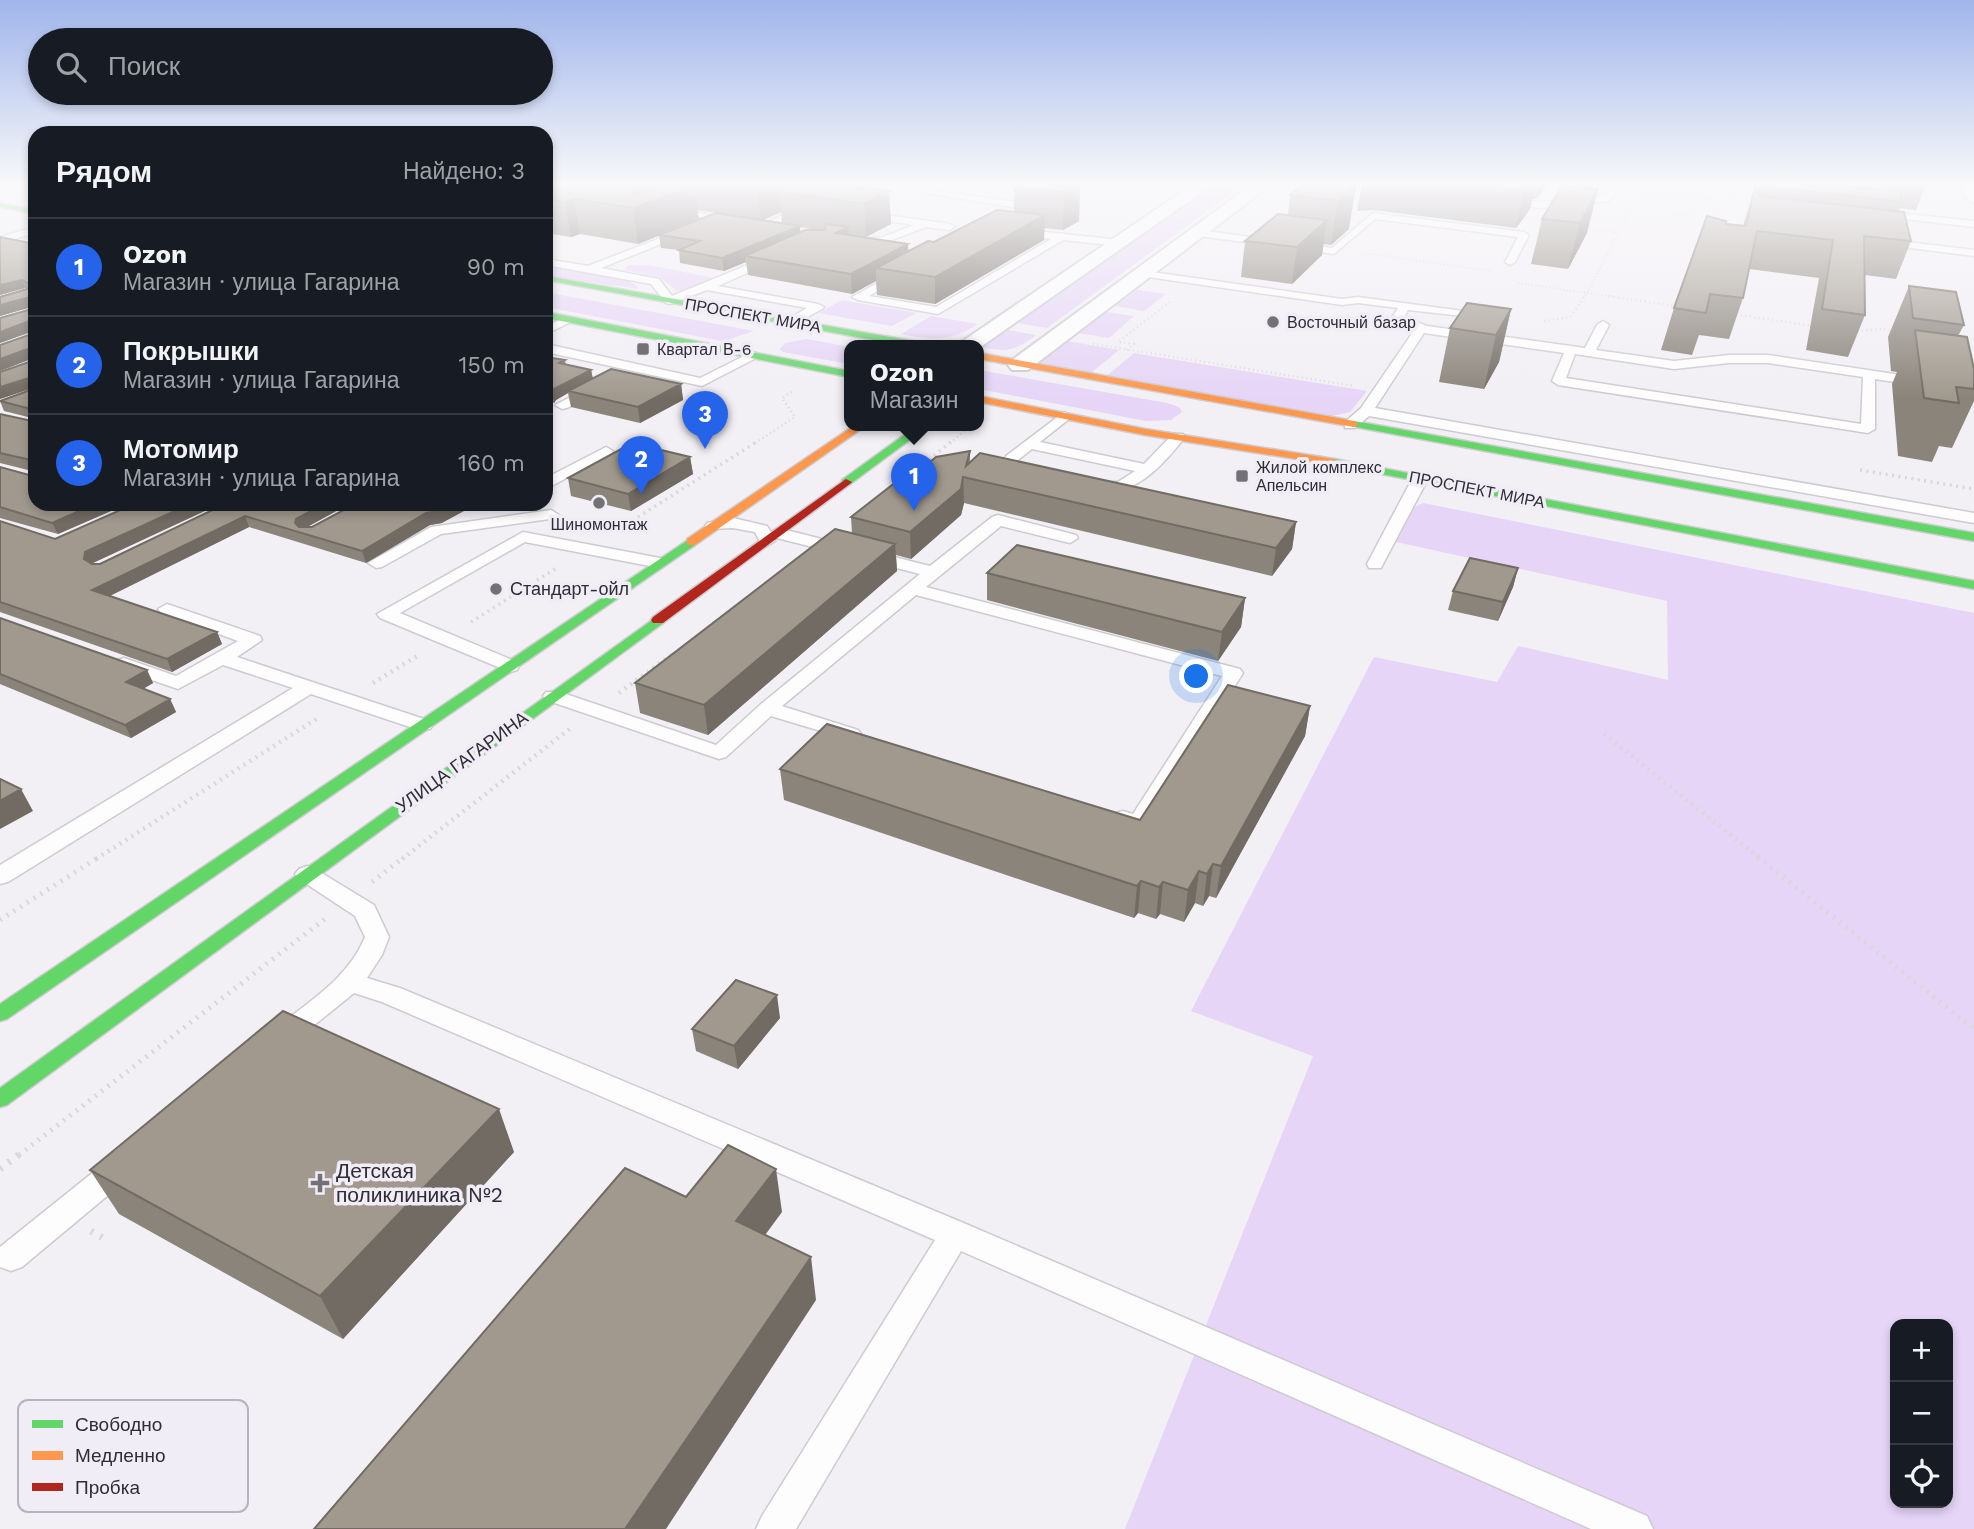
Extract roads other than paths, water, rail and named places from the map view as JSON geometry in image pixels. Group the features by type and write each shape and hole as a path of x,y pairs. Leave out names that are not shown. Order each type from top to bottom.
{"main road":[{"name":"ПРОСПЕКТ МИРА","path":"553,279 890,340"},
{"path":"553,317 752,345 844,373"},
{"path":"752,345 770,329 799,324"},
{"path":"984,357 1974,537"},
{"path":"1145,432 1178,425 1187,419 1190,394"},
{"name":"ПРОСПЕКТ МИРА","path":"984,401 1145,432 1420,479 1974,585"},
{"path":"0,1014 853,431"},
{"name":"УЛИЦА ГАГАРИНА","path":"0,1099 917,431"},
{"path":"1742,540 1721,512 1752,497"}],"street":[{"path":"975,340 1103,254"},
{"path":"1020,365 1171,254"}],"lane":[{"path":"588,270 631,254"},
{"path":"909,268 858,297 938,311 1032,254"},
{"path":"1510,262 1514,254"},
{"path":"553,263 655,281 670,301 780,255"},
{"path":"1145,274 1342,302 1358,300 1495,318"},
{"path":"706,287 818,307 799,324"},
{"path":"1405,306 1397,318 1421,326 1421,329 1674,365 1729,359 1768,359 1974,390"},
{"path":"553,327 569,320"},
{"path":"1589,352 1603,325"},
{"path":"1350,425 1366,411 1421,329"},
{"path":"553,350 702,382 752,345"},
{"path":"1572,350 1558,381 1868,429 1869,374"},
{"path":"562,405 634,368"},
{"path":"1366,411 1974,518"},
{"path":"1048,476 1012,468 1011,459 1064,416"},
{"path":"1108,489 1129,485 1178,437"},
{"path":"1029,444 1145,468"},
{"path":"553,480 606,452"},
{"path":"1375,564 1420,479"},
{"path":"1084,484 1135,495"},
{"path":"550,511 557,544"},
{"path":"376,563 437,530 551,515"},
{"path":"553,696 719,752 768,708 998,520 1070,538"},
{"path":"713,526 733,523 761,529 772,537 933,572"},
{"path":"510,666 386,614 523,537 660,563"},
{"path":"914,589 1233,673 1138,823 1099,811"},
{"path":"102,656 178,683 253,639 167,608"},
{"path":"222,658 423,725"},
{"path":"0,876 309,687"},
{"path":"768,708 874,741"},
{"path":"265,1050 350,982 370,954 377,937 365,911 307,874"},
{"path":"350,982 391,995 955,1234 1634,1529"},
{"path":"4,1257 138,1154"},
{"path":"775,1529 955,1234"}],"place":[{"name":"Восточный базар","path":"1273,322"},
{"name":"Квартал В-6","path":"643,349"},
{"name":"Мотомир","path":"705,449"},
{"name":"Жилой комплекс Апельсин","path":"1242,476"},
{"name":"Покрышки","path":"641,494"},
{"name":"Шиномонтаж","path":"599,503"},
{"name":"Ozon","path":"914,511"},
{"name":"Стандарт-ойл","path":"496,589"},
{"name":"Детская поликлиника №2","path":"320,1183"}]}
